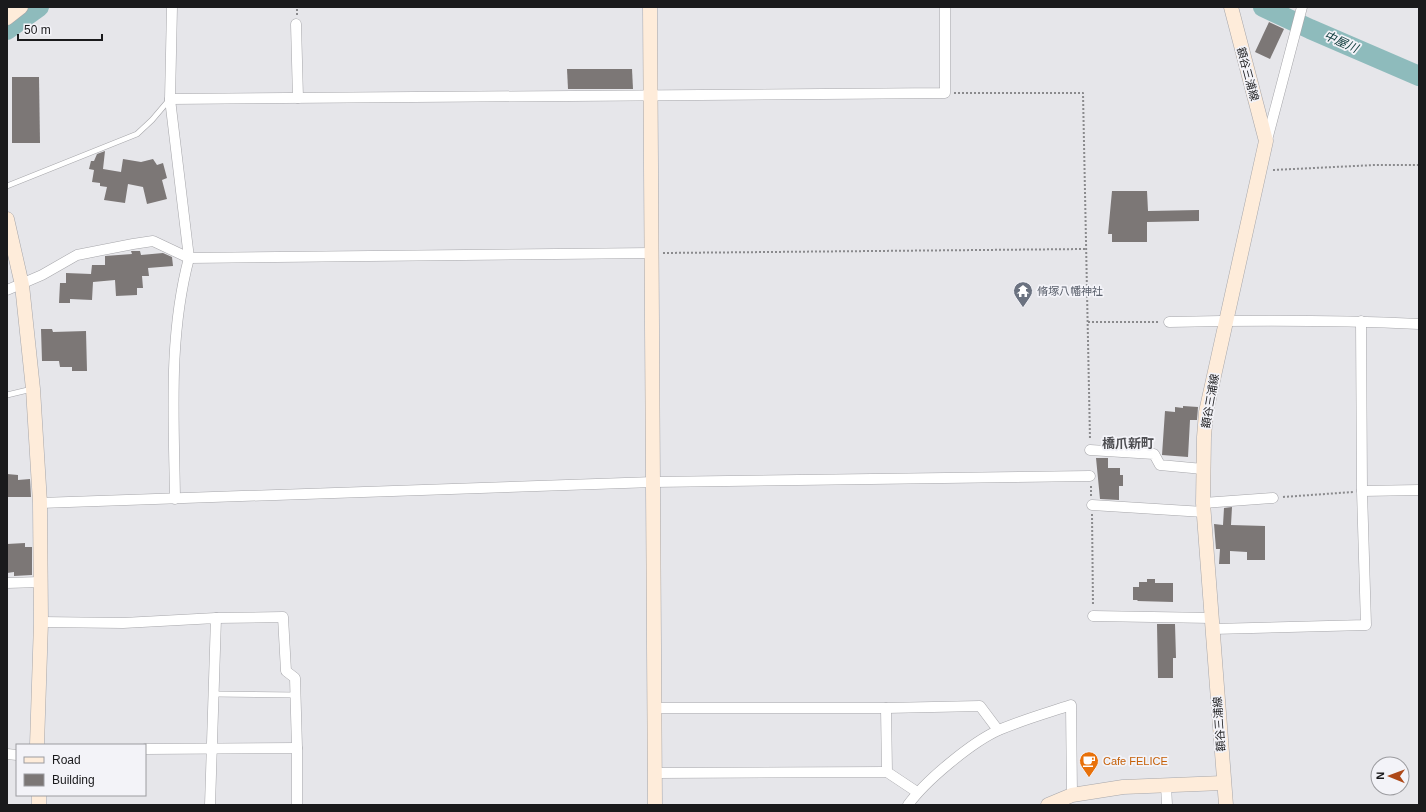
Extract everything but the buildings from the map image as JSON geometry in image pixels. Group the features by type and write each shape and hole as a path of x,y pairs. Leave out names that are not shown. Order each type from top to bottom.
{"street":[{"path":"7,18 21,7"},
{"path":"172,7 170,99 189,258 183,280 174,346 175,499"},
{"path":"650,7 652,96 655,805"},
{"path":"170,99 945,93 945,7"},
{"name":"額谷三浦線","path":"1226,805 1223,783 1204,508 1203,469 1206,412 1266,142 1230,7"},
{"path":"1266,142 1302,7"},
{"path":"296,24 298,98"},
{"path":"7,219 22,285 33,389 40,503 41,622 37,744"},
{"path":"7,290 22,285 77,255 154,241 189,258 652,253"},
{"path":"1169,322 1227,320 1361,321 1419,324"},
{"path":"1093,616 1213,623 1366,625 1362,491 1361,321"},
{"path":"1090,450 1154,454 1160,465 1203,469"},
{"path":"40,503 654,482 1090,476"},
{"path":"1362,491 1419,490"},
{"path":"1092,506 1204,508 1273,498"},
{"path":"7,583 40,582"},
{"path":"41,622 123,622 283,617 286,671 295,678 298,805"},
{"path":"210,805 212,694 216,618"},
{"path":"908,805 917,792 970,747 998,730 1071,705 1072,795"},
{"path":"655,708 886,708 980,706 998,730"},
{"path":"886,708 887,772"},
{"path":"146,749 297,748"},
{"path":"655,773 887,772 917,792"},
{"path":"1048,805 1072,795 1123,787 1223,783"},
{"path":"1166,785 1167,805"}],"lane":[{"path":"7,186 137,134 152,120 170,99"},
{"path":"7,395 33,389"},
{"path":"212,694 296,694"}],"path":[{"path":"945,93 1083,93 1090,450"},
{"path":"1261,170 1375,165 1419,165"},
{"path":"652,253 1086,249"},
{"path":"1088,322 1169,322"},
{"path":"1090,476 1092,506 1093,616"},
{"path":"1273,498 1362,491"}],"waterway":[{"name":"中屋川","path":"7,30 39,7"},
{"name":"中屋川","path":"1263,7 1419,76"}],"place":[{"name":"脩塚八幡神社","path":"1023,308"},
{"name":"Cafe FELICE","path":"1089,778"}],"district":[{"name":"橋爪新町","path":"1128,443"}]}
